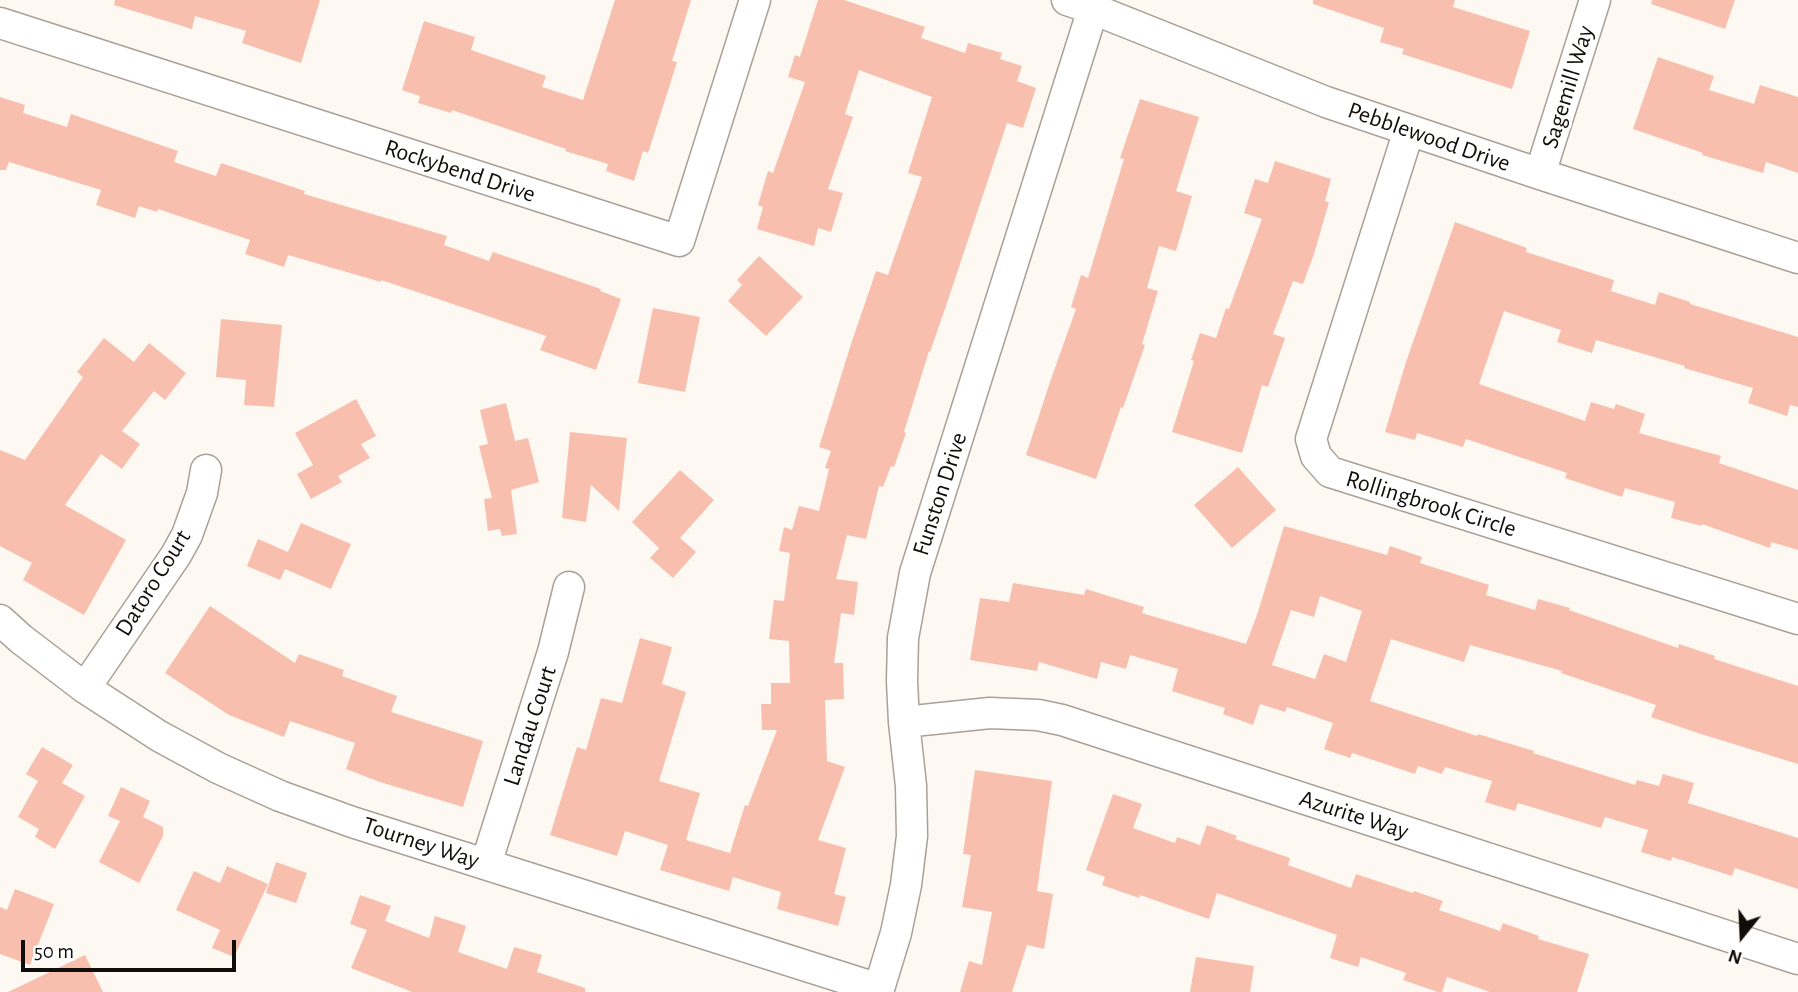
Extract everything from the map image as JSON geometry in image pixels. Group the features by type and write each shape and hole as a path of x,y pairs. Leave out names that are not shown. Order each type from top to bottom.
{"street":[{"name":"Rockybend Drive","path":"0,23 679,241 755,0"},
{"name":"Sagemill Way","path":"1540,174 1595,0"},
{"name":"Pebblewood Drive","path":"1080,5 1326,102 1798,258"},
{"name":"Funston Drive","path":"878,991 897,933 912,836 911,786 902,681 903,638 915,573 1080,5"},
{"name":"Rollingbrook Circle","path":"1409,131 1311,439 1316,456 1330,472 1798,619"},
{"name":"Datoro Court","path":"85,688 176,555 202,493 206,470"},
{"name":"Landau Court","path":"486,864 553,652 569,587"},
{"name":"Tourney Way","path":"0,620 85,688 159,736 218,768 280,796 352,822 878,991"},
{"name":"Azurite Way","path":"904,722 990,713 1038,715 1062,720 1798,959"}],"building":[{"path":"115,0 320,0 301,63 242,43 246,31 195,16 192,29 114,5"},
{"path":"615,0 691,0 672,61 677,62 666,97 648,153 643,151 634,181 606,171 608,164 452,110 451,113 418,103 420,96 402,90 424,21 475,37 471,50 546,76 542,87 583,100"},
{"path":"818,0 844,0 925,27 921,38 965,53 968,43 1002,53 1000,59 1022,66 1017,81 1036,88 1023,128 1007,123 929,351 894,467 891,466 883,487 879,486 866,539 847,535 836,579 858,582 854,615 841,613 834,663 843,663 844,699 825,700 827,761 845,767 818,840 846,848 834,894 846,897 838,926 777,909 781,892 733,877 729,891 660,870 668,845 625,831 617,856 550,835 577,747 586,750 601,698 622,703 640,638 672,647 662,684 686,692 659,781 700,793 686,840 730,853 745,805 748,806 777,730 762,730 761,704 771,704 771,683 790,683 789,641 769,639 774,600 784,601 790,553 779,551 784,527 792,530 799,506 819,511 829,469 825,468 831,451 819,447 876,271 888,275 922,177 908,173 932,97 859,70 845,114 853,117 828,189 843,193 831,232 818,228 814,246 757,229 763,207 758,205 768,171 773,173 805,82 788,77 795,55 800,57"},
{"path":"1313,0 1455,0 1453,7 1530,31 1512,89 1402,54 1404,49 1380,42 1384,28 1313,4"},
{"path":"1652,0 1735,0 1725,29 1651,4"},
{"path":"1658,57 1714,76 1709,90 1754,104 1760,85 1798,97 1798,173 1766,162 1763,173 1702,155 1703,153 1633,129"},
{"path":"0,97 25,105 23,113 67,127 71,114 178,151 174,162 216,176 221,163 305,191 304,194 447,236 444,245 489,261 493,252 601,289 600,291 621,299 596,370 540,350 546,336 441,300 381,280 288,255 284,267 245,254 250,240 158,209 157,212 139,206 135,218 96,205 101,190 9,162 6,170 0,170"},
{"path":"1140,99 1199,117 1176,191 1192,196 1176,251 1159,246 1147,288 1158,291 1142,344 1145,345 1096,479 1026,455 1076,309 1071,307 1081,275 1088,278 1124,159 1120,158"},
{"path":"1275,161 1331,179 1325,201 1329,202 1303,284 1293,281 1273,334 1285,338 1268,387 1262,385 1242,453 1172,432 1200,333 1216,338 1262,219 1244,213 1255,179 1268,183"},
{"path":"1455,222 1527,248 1526,252 1614,280 1611,291 1655,305 1659,292 1798,337 1798,407 1790,405 1787,416 1748,403 1753,388 1596,340 1592,353 1557,342 1561,330 1504,311 1479,384 1585,421 1591,402 1614,409 1616,404 1645,414 1639,433 1721,456 1719,463 1798,490 1798,550 1771,542 1770,548 1702,524 1671,518 1675,502 1625,488 1622,497 1565,478 1567,473 1466,439 1463,447 1417,433 1415,440 1385,432 1406,362"},
{"path":"759,256 803,297 766,336 728,301 742,285 737,280"},
{"path":"653,308 700,317 685,392 638,383"},
{"path":"221,319 282,325 274,407 244,405 246,380 216,377"},
{"path":"104,338 134,362 149,343 186,373 165,400 154,391 122,431 140,444 122,469 101,454 65,505 126,540 84,615 23,580 32,563 0,546 0,450 25,460 83,377 77,372"},
{"path":"356,399 376,436 361,444 370,458 338,476 342,482 311,499 297,474 313,465 295,433"},
{"path":"506,403 515,441 528,438 539,482 511,490 517,534 502,536 500,529 488,531 484,499 492,498 479,446 488,444 480,410"},
{"path":"570,432 627,438 619,511 591,485 586,522 562,518"},
{"path":"1238,467 1276,510 1232,548 1194,505"},
{"path":"680,470 714,500 680,538 696,552 673,578 650,558 659,548 632,522"},
{"path":"301,523 351,544 331,589 285,569 280,580 247,566 258,539 288,552"},
{"path":"1284,526 1387,555 1390,546 1422,557 1420,563 1489,585 1486,595 1535,610 1538,599 1570,608 1569,610 1678,648 1679,644 1715,656 1714,659 1798,686 1798,764 1651,717 1656,705 1561,673 1562,671 1470,645 1464,662 1391,639 1370,701 1635,785 1637,780 1659,786 1663,774 1694,783 1688,803 1798,838 1798,889 1735,868 1732,876 1672,857 1671,861 1641,852 1648,830 1605,817 1601,828 1518,803 1515,811 1485,802 1492,781 1445,767 1442,774 1418,766 1415,774 1352,753 1350,758 1324,749 1333,723 1287,707 1285,712 1260,704 1253,725 1223,714 1225,708 1172,691 1178,669 1130,655 1126,669 1101,662 1097,679 1039,662 1037,671 970,660 980,598 1009,602 1013,583 1084,595 1086,589 1144,607 1142,613 1246,644","holes":["1320,596 1362,611 1346,662 1324,654 1315,679 1272,665 1291,610 1314,617"]},
{"path":"210,606 295,663 299,654 344,670 342,676 397,696 391,712 483,741 463,807 346,769 355,743 290,721 284,737 229,715 165,673"},
{"path":"42,747 73,765 62,783 85,796 55,849 35,837 39,829 18,817 38,781 26,774"},
{"path":"975,770 1052,781 1037,891 1053,894 1044,949 1027,945 1012,992 960,992 969,961 982,965 992,912 962,907 971,855 963,854"},
{"path":"121,787 150,801 143,817 163,827 163,836 139,883 99,862 120,821 108,816"},
{"path":"1113,794 1142,804 1133,828 1175,843 1177,837 1200,845 1207,825 1237,836 1235,839 1290,858 1288,865 1351,888 1356,874 1443,901 1439,910 1500,931 1503,923 1539,936 1538,939 1589,954 1577,992 1490,992 1447,977 1442,992 1438,992 1403,980 1406,973 1361,957 1358,967 1330,958 1337,935 1217,893 1209,919 1102,885 1105,877 1086,870"},
{"path":"276,862 307,873 296,903 266,893"},
{"path":"227,866 268,884 234,957 212,948 220,930 176,910 194,871 220,883"},
{"path":"15,889 54,904 30,965 0,954 0,907 7,910"},
{"path":"360,895 391,906 385,921 429,938 435,916 466,926 458,952 507,969 514,947 542,955 537,972 585,988 585,992 412,992 351,968 367,930 350,924"},
{"path":"85,955 103,992 8,992"},
{"path":"1196,957 1254,966 1250,992 1190,992"}]}
